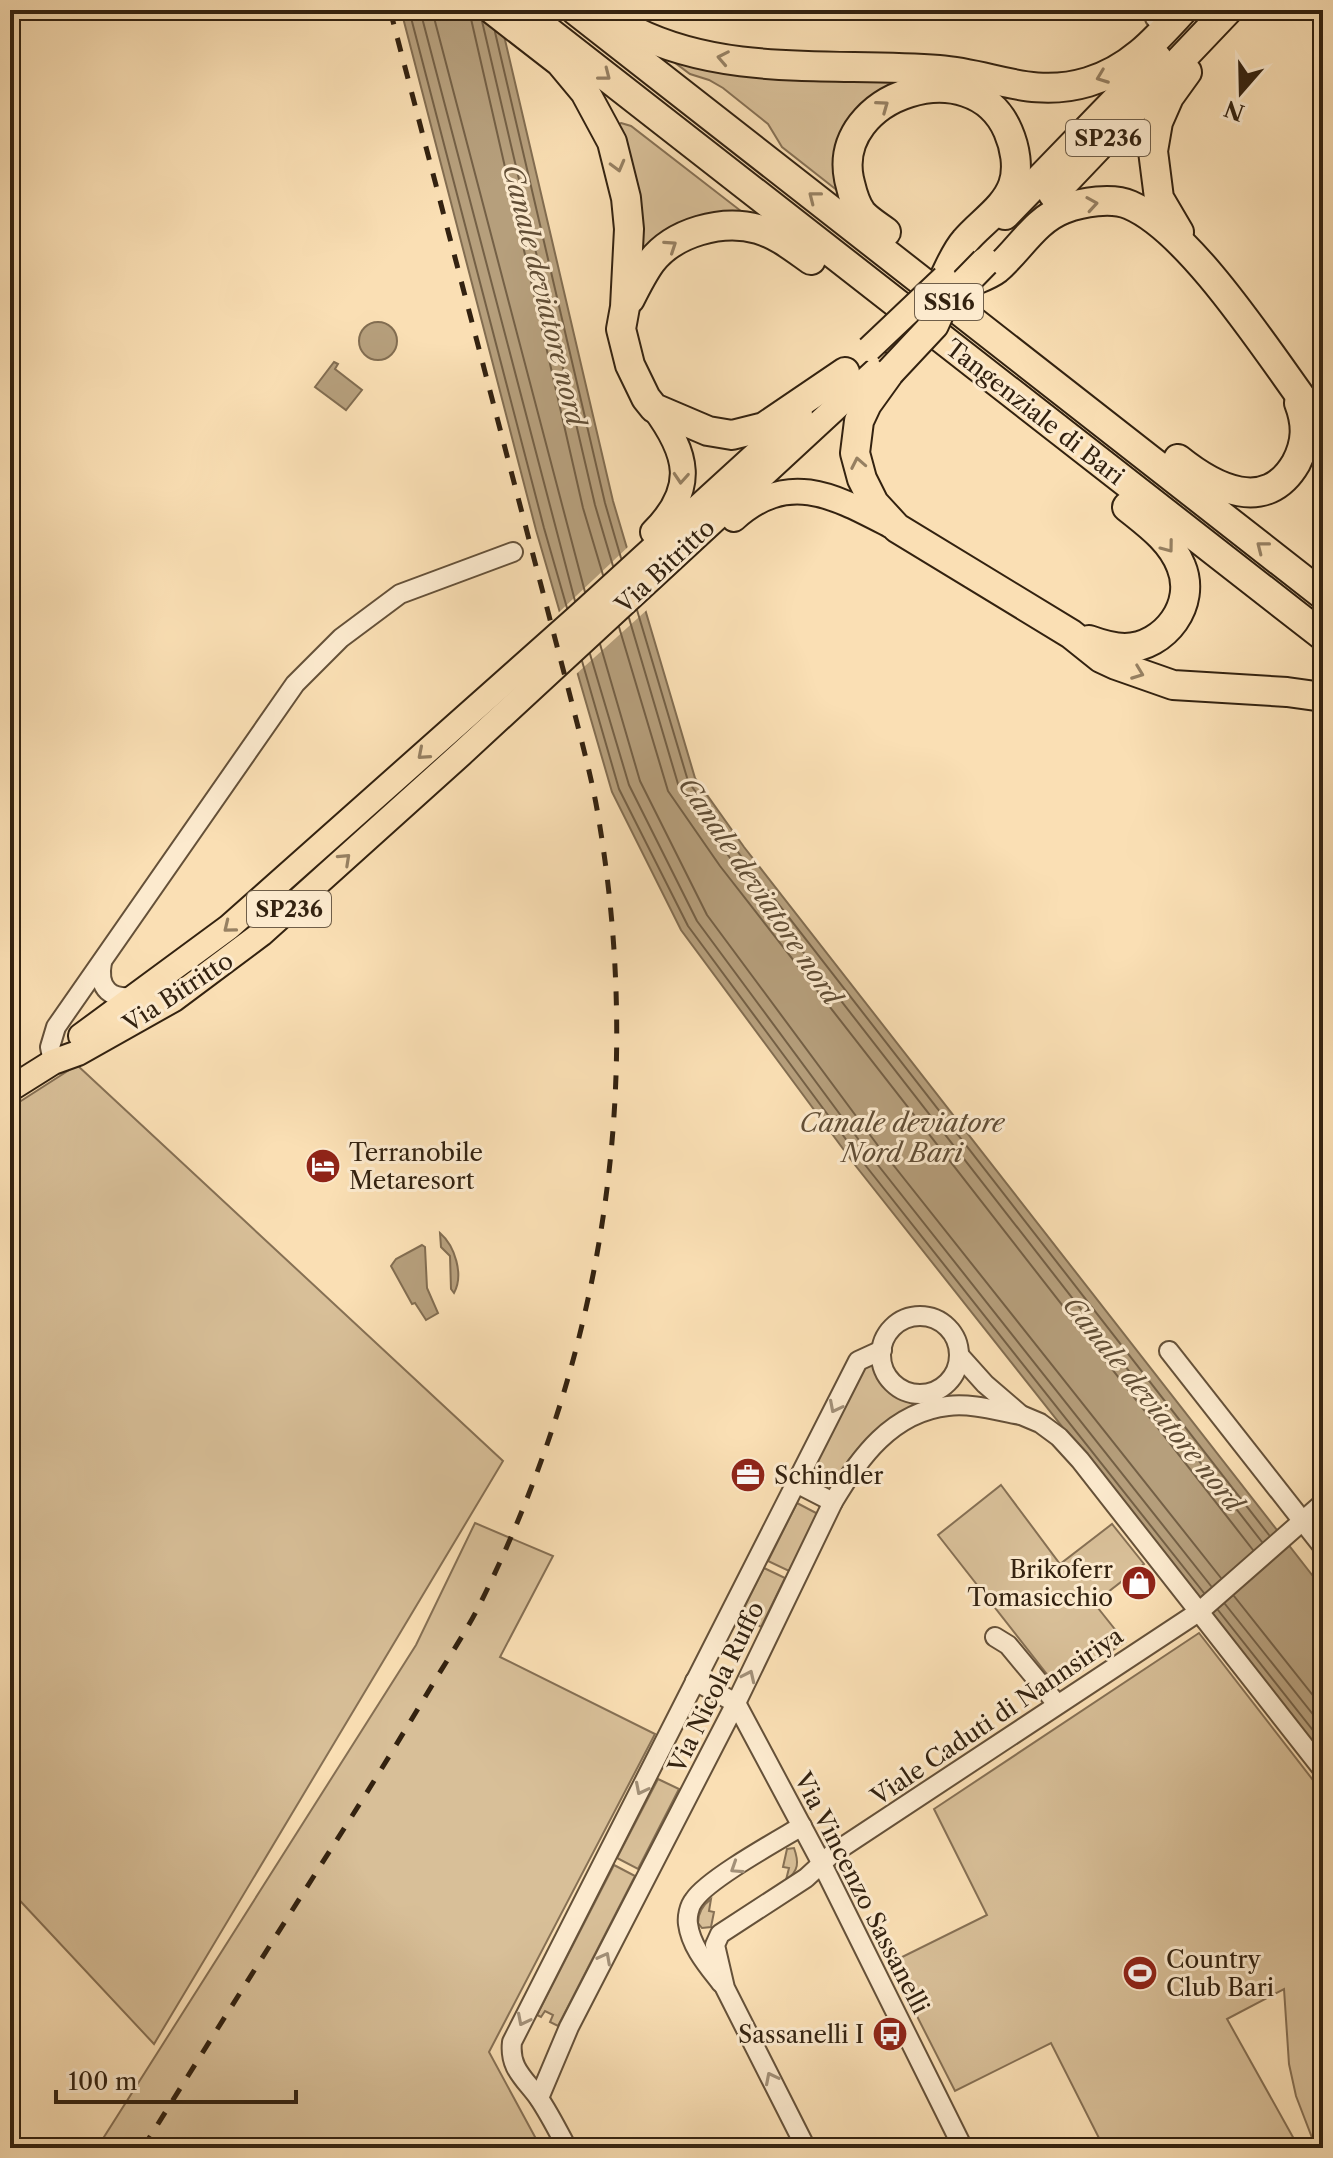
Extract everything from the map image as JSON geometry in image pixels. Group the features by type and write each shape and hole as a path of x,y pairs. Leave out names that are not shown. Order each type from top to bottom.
{"highway":[{"name":"Tangenziale di Bari","path":"575,10 942,288 1032,367 1323,595"},
{"path":"605,10 632,31 659,41 744,62 939,70 1034,88 1086,83 1114,73 1140,55 1183,10"},
{"name":"SP236","path":"978,256 1200,10"},
{"name":"SP236","path":"942,288 1091,156 1228,10"},
{"path":"1245,10 1185,75 1169,97 1158,122 1153,151 1159,198 1194,257 1323,431"},
{"name":"Tangenziale di Bari","path":"506,13 881,292 1323,636"},
{"path":"506,13 560,62 585,92 612,142 626,198 629,229 621,329 630,365 654,408 708,431 732,435 764,427 845,372"},
{"path":"942,288 910,252 862,213 853,195 847,169 850,151 860,128 875,110 904,94 936,88 987,100 1003,120 1014,144 1013,185 1003,202 963,242 942,288 934,325 880,362 859,421 855,453 862,479 874,503 897,528 1071,634 1101,658 1173,685 1323,697"},
{"path":"942,288 995,270 1035,227 1063,209 1101,201 1127,203 1151,216 1194,257"},
{"path":"625,307 652,260 671,244 703,230 734,226 758,229 785,241 835,279 881,292"},
{"path":"948,345 972,386 1152,527 1170,546 1182,567 1186,592 1180,612 1168,630 1149,643 1125,648 1071,634"},
{"path":"1032,367 1084,386 1201,477 1224,488 1247,493 1278,486 1299,458 1305,440 1306,422 1293,387"}],"main road":[{"name":"Via Bitritto","path":"749,474 845,372 880,362"},
{"name":"Via Bitritto","path":"53,1062 69,1045 229,927 490,710 749,474 880,362"},
{"path":"490,710 505,668 668,517 679,497 681,456 673,434 654,408"},
{"path":"490,710 533,700 759,500 783,493 819,493 897,528"},
{"name":"Via Bitritto","path":"10,1089 53,1062 78,1053 153,1013 234,956 326,876 490,710"}],"street":[{"path":"53,1062 50,1047 56,1027 295,684 341,638 400,594 513,552"},
{"path":"102,962 99,977 102,985 112,994 124,998 137,996"},
{"path":"917,1317 942,1323 951,1331 959,1355 958,1368 952,1379 942,1388 918,1394 894,1384 886,1374 882,1350 893,1328 904,1320 917,1317"},
{"name":"Via Nicola Ruffo","path":"567,2148 539,2098 516,2072 511,2056 512,2042 858,1361 882,1350"},
{"path":"1169,1351 1296,1527 1323,1547"},
{"path":"959,1355 985,1384 1021,1415 1040,1423 1059,1437 1080,1460 1323,1770"},
{"path":"930,1393 947,1406"},
{"path":"919,1414 930,1393"},
{"name":"Via Nicola Ruffo","path":"539,2098 569,2027 736,1703 833,1502 852,1470 886,1431 919,1414 947,1406 973,1406 1021,1415"},
{"path":"796,1483 833,1502"},
{"name":"Viale Caduti di Nannsiriya","path":"725,1988 715,1945 720,1934 806,1878 832,1854 1200,1611 1323,1503"},
{"path":"995,1637 1008,1645 1057,1704"},
{"path":"695,1681 736,1703"},
{"name":"Via Vincenzo Sassanelli","path":"736,1703 822,1864 963,2148"},
{"path":"802,1826 716,1881 694,1900 688,1925 698,1952 725,1988 806,2148"}],"shaded area":[{"path":"662,53 918,78 892,89 838,191 782,147 768,124 723,88 690,74"},
{"path":"618,125 631,126 750,218 639,253"},
{"path":"77,1065 503,1461 154,2044 10,1890 10,1108"},
{"path":"871,1362 888,1388 914,1408 867,1440 832,1486 810,1475 866,1366"},
{"path":"1001,1485 1060,1564 1112,1524 1144,1564 1094,1603 1125,1642 1057,1687 938,1535"},
{"path":"797,1503 818,1514 789,1571 768,1561"},
{"path":"475,1523 553,1556 500,1657 655,1734 489,2052 541,2148 97,2148 416,1645"},
{"path":"764,1568 785,1578 761,1627 740,1616"},
{"path":"1199,1633 1323,1793 1323,2148 1316,2148 1296,2096 1289,2064 1284,1989 1227,2019 1299,2148 1104,2148 1051,2043 955,2091 890,1963 987,1915 934,1809"},
{"path":"658,1779 679,1789 638,1869 617,1858"},
{"path":"794,1848 797,1866 786,1880 789,1868 783,1867 787,1849"},
{"path":"614,1865 635,1876 558,2026 550,2022 553,2015 545,2011 541,2017 537,2015"},
{"path":"711,1899 709,1911 714,1912 711,1927 702,1928 698,1923 699,1915"}],"water":[{"name":"Canale deviatore Nord Bari","path":"401,10 498,10 613,501 695,778 744,847 1323,1589 1323,1756 855,1165 681,930 612,792 536,530"},
{"path":"378,322 391,328 397,341 391,354 378,360 365,354 359,341 365,328"},
{"path":"334,362 338,364 335,369 362,390 346,410 315,387"},
{"path":"440,1233 450,1245 456,1261 458,1278 454,1293 451,1289 450,1256 441,1247"},
{"path":"422,1245 425,1247 427,1288 438,1313 426,1320 415,1303 412,1304 391,1266 396,1259"}],"pier":[{"path":"630,545 649,608 574,676 556,615"}],"railway":[{"path":"143,2148 373,1783 478,1608 521,1513 556,1417 583,1320 602,1221 614,1121 617,1020 611,918 590,774 390,10"}],"place":[{"name":"Terranobile Metaresort","path":"323,1166"},
{"name":"Schindler","path":"748,1475"},
{"name":"Brikoferr Tomasicchio","path":"1139,1583"},
{"name":"Country Club Bari","path":"1140,1973"},
{"name":"Sassanelli I","path":"890,2034"}],"water label":[{"name":"Canale deviatore nord","path":"544,295"},
{"name":"Canale deviatore nord","path":"760,891"},
{"name":"Canale deviatore nord","path":"1153,1404"}]}
